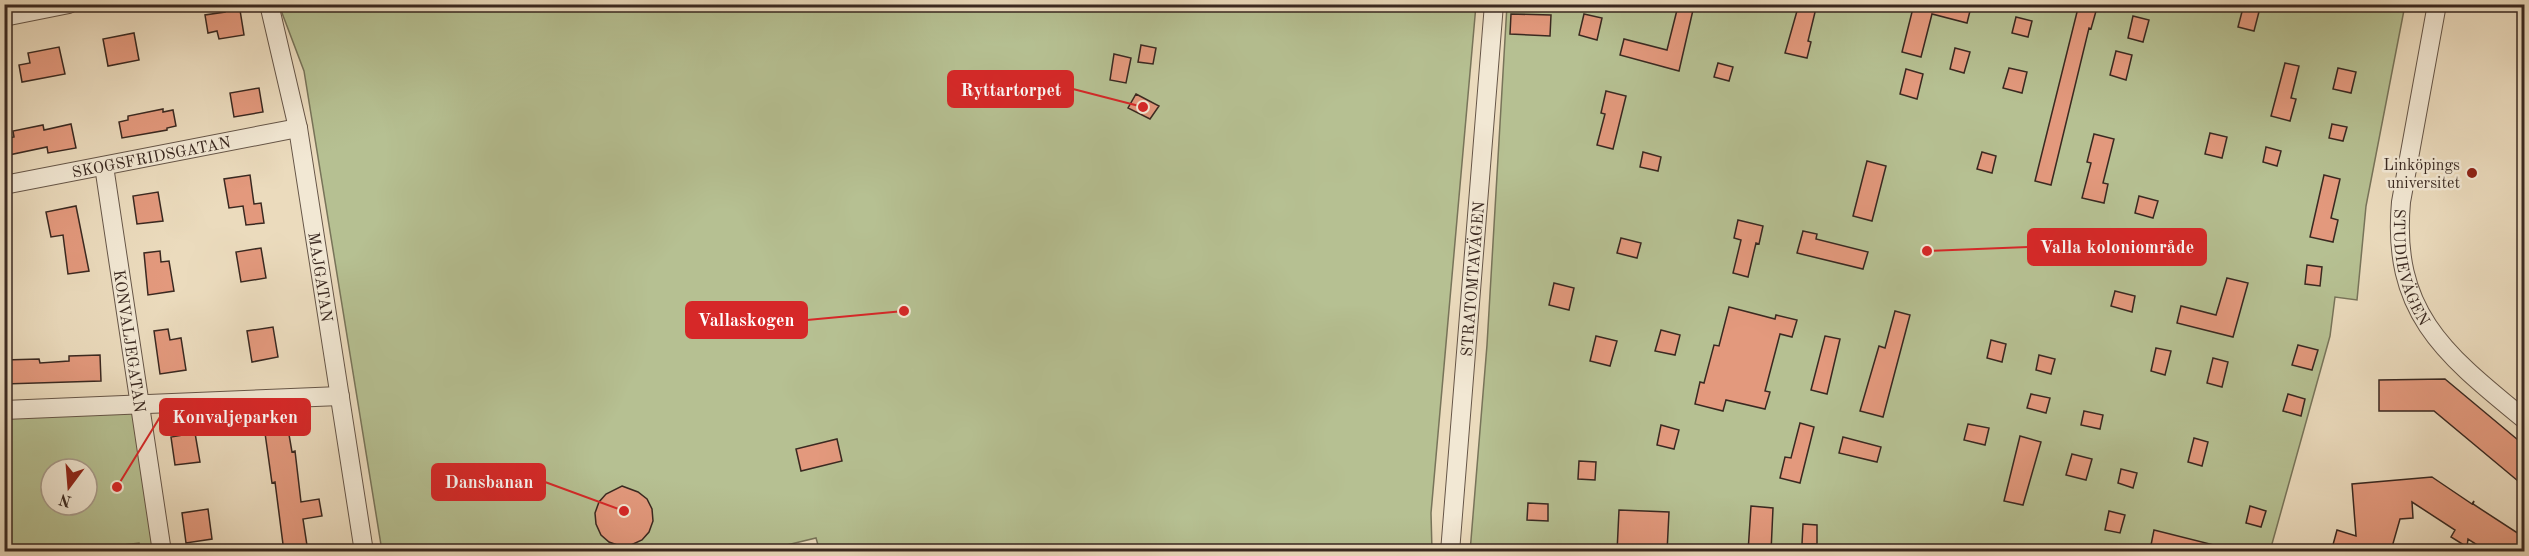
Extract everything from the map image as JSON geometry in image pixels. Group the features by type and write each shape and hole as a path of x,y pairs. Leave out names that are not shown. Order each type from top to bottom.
{"street":[{"name":"MAJGATAN","path":"269,4 298,128 364,552"},
{"name":"STRATOMTAVÄGEN","path":"1450,552 1494,4"},
{"name":"STUDIEVÄGEN","path":"2437,4 2401,202 2398,229 2404,275 2424,320 2439,342 2455,360 2524,419"},
{"path":"4,17 65,5"},
{"name":"SKOGSFRIDSGATAN","path":"4,186 298,128"},
{"name":"KONVALJEGATAN","path":"104,165 162,552"},
{"path":"4,410 340,396"}],"green space":[{"path":"279,5 1476,5 1431,513 1432,551 820,552 816,538 758,552 382,551 304,71"},
{"path":"1507,5 2405,5 2366,206 2357,300 2335,297 2330,336 2270,551 1470,552 1487,345"},
{"path":"136,412 156,551 140,551 139,543 74,551 5,551 4,417"}],"building":[{"path":"224,4 239,4 244,35 219,39 217,31 208,33 205,15 225,12"},
{"path":"1799,4 1817,4 1808,41 1811,42 1807,58 1785,53"},
{"path":"1914,4 1963,4 1971,7 1967,23 1932,14 1921,57 1902,52"},
{"path":"2079,4 2098,4 2091,29 2089,28 2051,185 2035,181"},
{"path":"2244,4 2261,4 2254,31 2238,27"},
{"path":"1678,6 1693,10 1679,71 1620,55 1624,39 1667,50"},
{"path":"1511,14 1551,15 1550,36 1510,34"},
{"path":"1584,14 1602,18 1597,40 1579,35"},
{"path":"2133,16 2149,20 2143,42 2128,38"},
{"path":"2016,17 2032,21 2028,37 2012,33"},
{"path":"134,33 139,60 108,66 103,39"},
{"path":"1141,45 1156,48 1153,64 1138,62"},
{"path":"59,47 65,74 22,82 19,65 30,63 28,53"},
{"path":"1955,48 1970,52 1964,73 1950,69"},
{"path":"2116,51 2132,55 2126,80 2110,75"},
{"path":"1114,54 1131,58 1126,83 1110,80"},
{"path":"1718,63 1733,67 1729,81 1714,77"},
{"path":"2285,63 2299,66 2291,98 2296,99 2290,121 2271,116"},
{"path":"2009,68 2027,72 2022,93 2003,88"},
{"path":"2338,68 2356,72 2351,93 2333,89"},
{"path":"1906,69 1923,74 1917,99 1900,94"},
{"path":"259,88 263,112 234,117 230,93"},
{"path":"1606,91 1626,96 1613,149 1597,145 1605,114 1601,113"},
{"path":"1136,94 1159,106 1150,119 1128,108"},
{"path":"163,109 163,112 173,110 176,126 167,128 167,130 122,138 119,122 128,120 128,116"},
{"path":"71,124 76,148 48,153 47,147 4,156 4,139 14,137 13,131 43,125 44,130"},
{"path":"2332,124 2347,127 2343,141 2329,138"},
{"path":"2210,133 2227,137 2222,158 2205,154"},
{"path":"2094,134 2114,139 2103,183 2108,184 2104,203 2082,198 2091,163 2087,162"},
{"path":"2266,147 2281,151 2277,166 2263,162"},
{"path":"1643,152 1661,157 1658,171 1640,167"},
{"path":"1982,152 1996,156 1992,173 1977,169"},
{"path":"1867,161 1886,166 1872,221 1853,216"},
{"path":"250,175 254,204 261,203 264,223 246,225 243,206 229,208 224,179"},
{"path":"2324,175 2340,179 2331,218 2338,220 2333,242 2310,237"},
{"path":"158,192 163,221 137,224 133,196"},
{"path":"2139,196 2158,201 2153,218 2135,213"},
{"path":"76,206 89,271 68,274 63,235 51,237 46,212"},
{"path":"1738,220 1763,226 1759,244 1756,243 1748,277 1733,273 1741,240 1734,238"},
{"path":"1803,231 1817,234 1816,239 1868,252 1863,269 1797,253"},
{"path":"1621,238 1641,243 1637,258 1617,253"},
{"path":"261,248 266,278 241,282 236,252"},
{"path":"160,251 161,262 169,261 174,291 148,295 144,253"},
{"path":"2307,265 2322,267 2320,286 2305,284"},
{"path":"2227,278 2248,283 2233,337 2177,323 2181,306 2216,315"},
{"path":"1554,283 1574,288 1569,310 1549,305"},
{"path":"2115,291 2135,296 2132,312 2111,306"},
{"path":"1729,307 1775,319 1776,315 1797,320 1792,337 1780,334 1765,391 1770,392 1765,409 1726,400 1723,411 1695,404 1700,382 1704,383 1714,345 1719,346"},
{"path":"1895,311 1910,315 1883,417 1860,411 1879,346 1885,348"},
{"path":"273,327 278,357 252,362 247,331"},
{"path":"168,329 170,340 181,338 186,370 160,374 154,331"},
{"path":"1661,330 1680,335 1675,355 1655,351"},
{"path":"1596,336 1617,341 1610,366 1590,361"},
{"path":"1825,336 1840,339 1827,394 1811,390"},
{"path":"1991,340 2006,344 2002,362 1987,358"},
{"path":"2298,345 2318,350 2312,370 2292,365"},
{"path":"2156,348 2171,351 2165,375 2151,371"},
{"path":"100,355 101,381 4,384 4,360 39,359 40,363 69,361 69,356"},
{"path":"2039,355 2055,359 2051,374 2036,370"},
{"path":"2213,358 2228,362 2222,387 2207,383"},
{"path":"2445,379 2524,445 2524,486 2434,411 2379,411 2379,380"},
{"path":"2031,394 2050,398 2046,413 2027,408"},
{"path":"2288,394 2305,399 2301,416 2283,411"},
{"path":"2084,411 2103,415 2100,429 2081,425"},
{"path":"287,423 292,452 295,451 301,502 319,499 322,516 303,519 308,552 284,552 275,482 272,483 264,426"},
{"path":"1800,423 1814,427 1800,483 1780,478 1785,457 1791,458"},
{"path":"1968,424 1989,428 1985,445 1964,440"},
{"path":"1661,425 1679,430 1674,449 1657,445"},
{"path":"195,433 200,462 175,465 171,437"},
{"path":"2020,436 2041,442 2023,505 2004,501"},
{"path":"1843,437 1881,447 1877,462 1839,453"},
{"path":"2194,438 2208,442 2202,466 2188,462"},
{"path":"837,439 842,461 801,471 796,449"},
{"path":"2072,454 2092,459 2086,480 2066,475"},
{"path":"1579,461 1596,462 1595,480 1578,479"},
{"path":"2121,469 2137,473 2133,488 2118,483"},
{"path":"2432,477 2472,504 2474,501 2473,504 2524,535 2524,552 2488,552 2468,539 2467,547 2451,537 2455,530 2412,502 2413,518 2400,519 2392,547 2394,552 2331,552 2337,530 2356,536 2352,484"},
{"path":"622,486 638,492 647,499 652,509 653,521 649,532 642,540 631,545 620,546 609,542 601,535 596,524 595,513 599,502 606,494"},
{"path":"1528,503 1548,504 1548,521 1527,520"},
{"path":"1751,506 1773,508 1771,552 1748,552"},
{"path":"2250,506 2266,511 2261,527 2246,523"},
{"path":"208,509 212,539 186,543 182,513"},
{"path":"1619,510 1669,512 1667,552 1617,552"},
{"path":"2109,511 2125,515 2120,533 2105,530"},
{"path":"1803,524 1817,525 1817,544 1802,544"},
{"path":"2154,530 2218,546 2218,552 2178,552 2151,545"}],"place":[{"name":"Ryttartorpet","path":"1143,107"},
{"name":"Linköpings universitet","path":"2472,173"},
{"name":"Valla koloniområde","path":"1927,251"},
{"name":"Vallaskogen","path":"904,311"},
{"name":"Konvaljeparken","path":"117,487"},
{"name":"Dansbanan","path":"624,511"}]}
